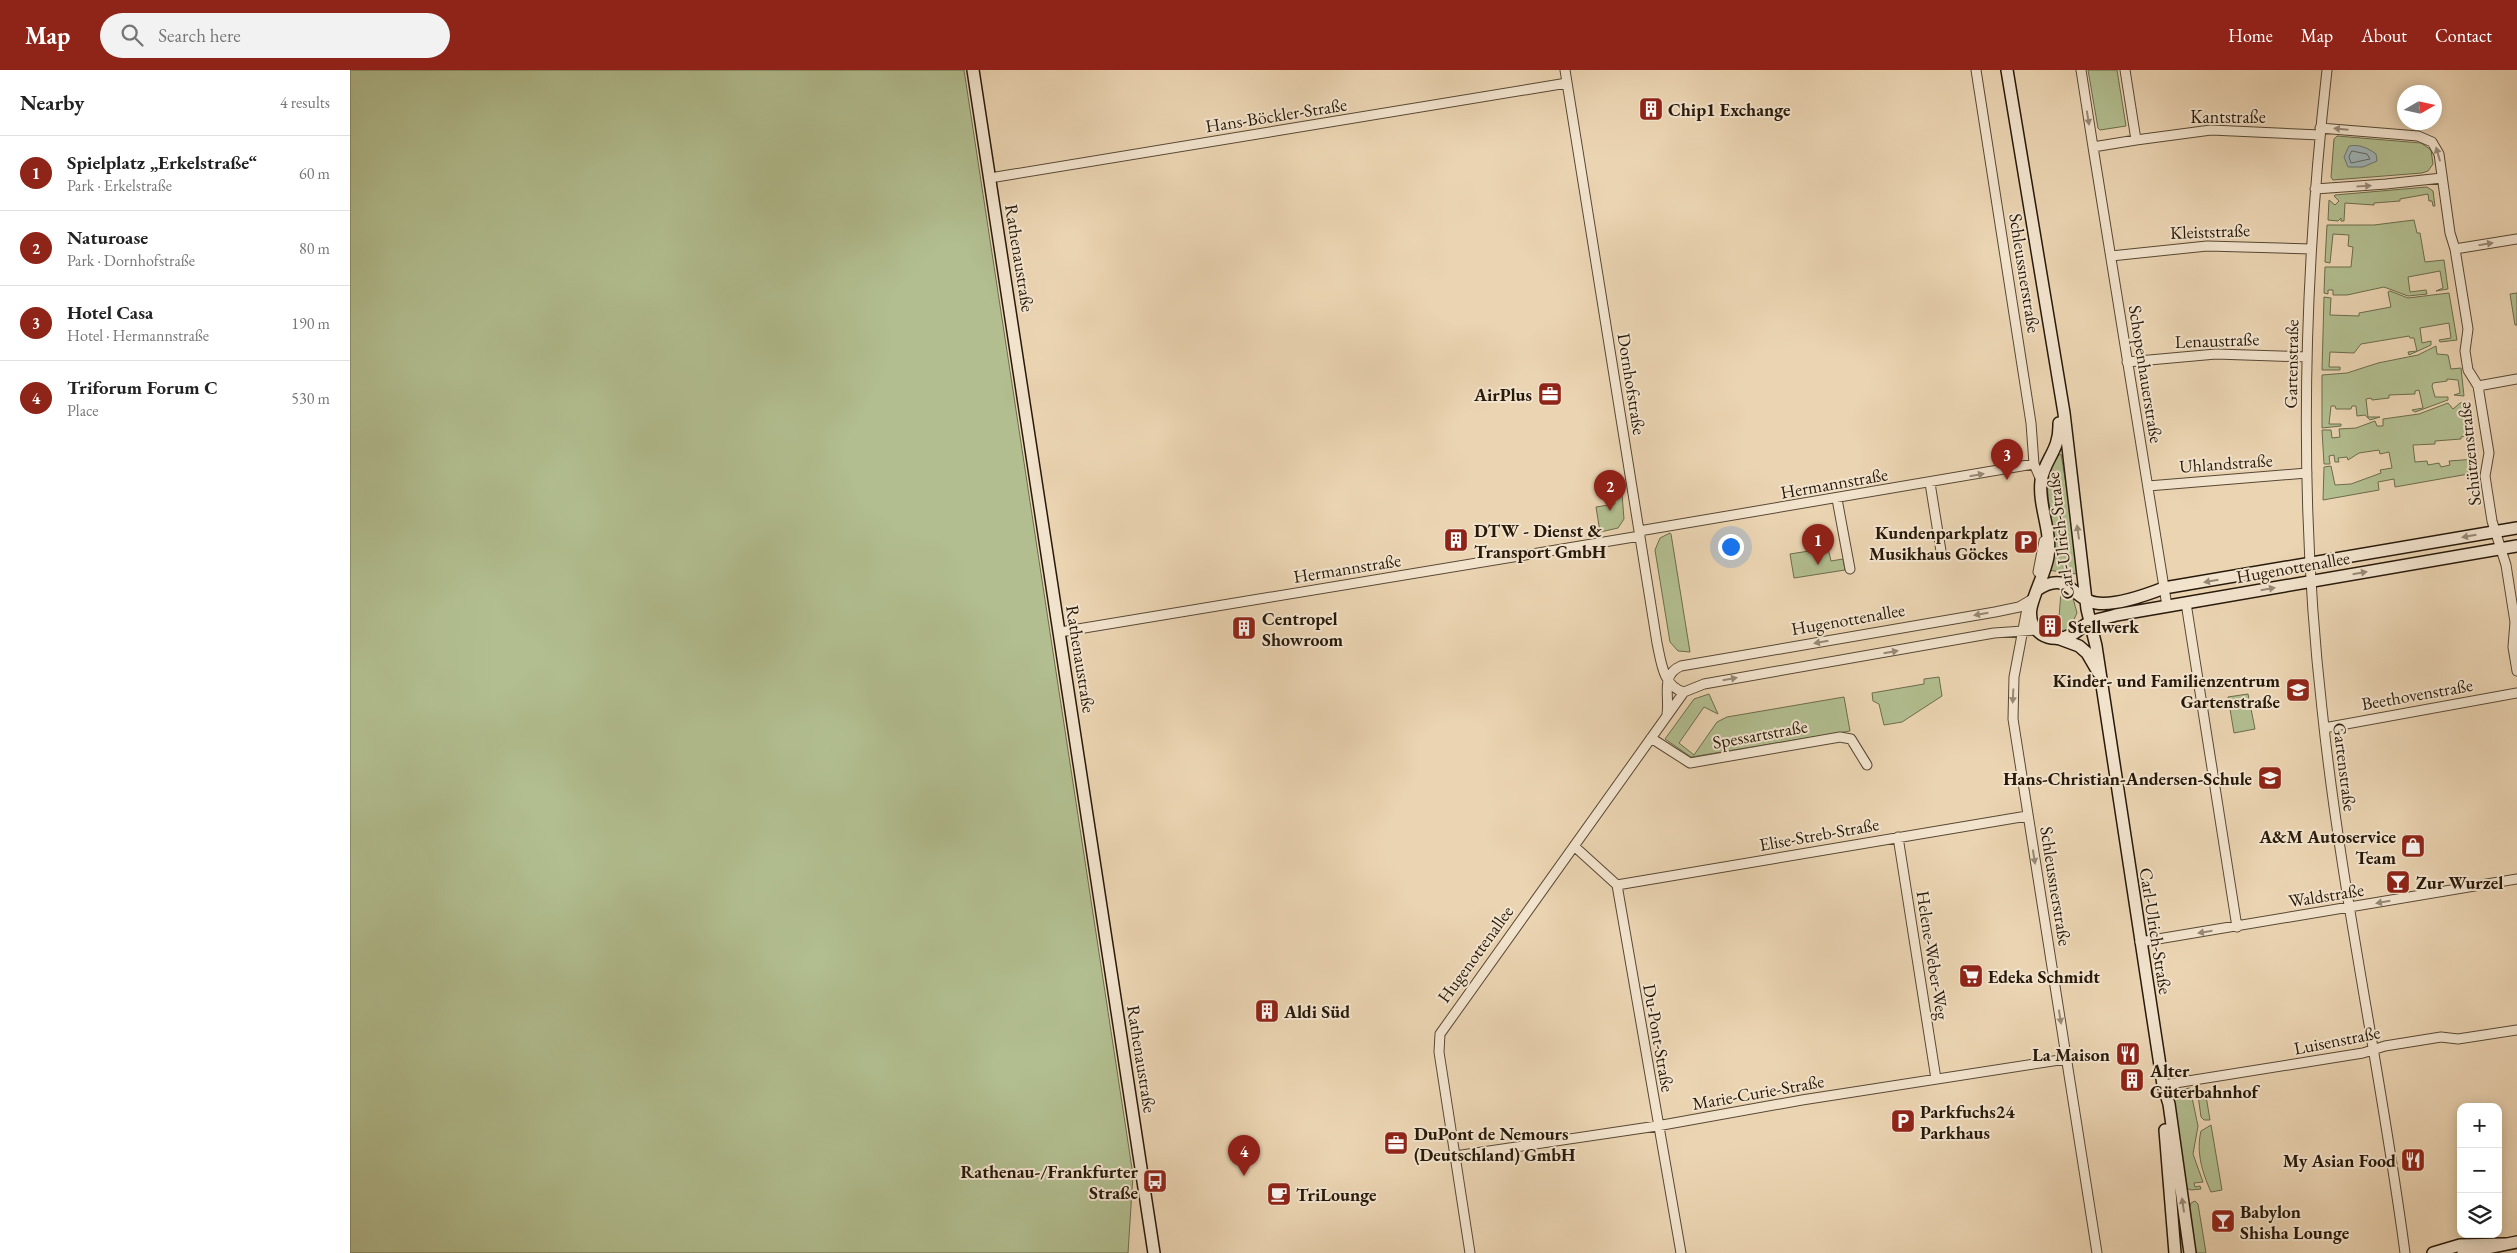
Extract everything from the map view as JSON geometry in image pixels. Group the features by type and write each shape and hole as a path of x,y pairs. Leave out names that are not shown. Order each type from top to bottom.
{"street":[{"name":"Rathenaustraße","path":"973,70 1154,1253"},
{"name":"Dornhofstraße","path":"1565,70 1657,643 1667,680"},
{"name":"Schleussnerstraße","path":"1976,70 2030,414 2034,464 2042,480 2047,531 2050,538 2048,557 2034,596 2028,630 2021,642 2014,677 2013,720 2098,1253"},
{"name":"Carl-Ulrich-Straße","path":"2007,70 2058,391 2067,436 2086,604 2089,623 2097,647 2140,942 2163,1086 2169,1104 2190,1253"},
{"name":"Schopenhauerstraße","path":"2081,70 2167,606"},
{"path":"2125,70 2136,140"},
{"name":"Gartenstraße","path":"2327,70 2315,188 2307,357 2307,473 2312,581 2324,728 2338,840 2374,1049 2405,1253"},
{"name":"Hans-Böckler-Straße","path":"990,178 1567,83"},
{"name":"Kantstraße","path":"2093,147 2211,130 2320,132 2424,137 2432,142 2438,150 2442,178"},
{"path":"2315,188 2391,184 2442,178"},
{"name":"Schützenstraße","path":"2442,178 2450,234 2455,249 2468,328 2465,351 2468,370 2478,386 2489,453 2485,476 2495,532 2506,565 2515,622 2513,648 2517,671"},
{"path":"2455,249 2517,239"},
{"name":"Kleiststraße","path":"2111,256 2207,246 2311,249"},
{"name":"Lenaustraße","path":"2127,362 2216,354 2307,357"},
{"path":"2478,386 2517,379"},
{"path":"2042,480 2056,450 2060,434 2058,391"},
{"name":"Hermannstraße","path":"1060,632 1639,534 2034,464"},
{"name":"Uhlandstraße","path":"2148,486 2307,473"},
{"path":"1930,483 1941,551"},
{"path":"1838,499 1850,569"},
{"name":"Hugenottenallee","path":"2083,581 2087,590 2094,595 2111,598 2135,596 2164,588 2517,528"},
{"name":"Hugenottenallee","path":"2060,639 2078,631 2089,623 2116,615 2517,546"},
{"name":"Hugenottenallee","path":"1667,680 1674,670 1686,665 2019,607 2049,584 2064,584 2071,587 2086,604 2104,604 2135,596"},
{"path":"2028,630 2034,596"},
{"path":"2186,603 2237,926"},
{"path":"2078,631 2085,619 2086,604"},
{"path":"2100,676 2102,661 2100,639 2106,619"},
{"path":"1667,680 1673,687 1684,692 1704,684 2028,630 2079,646 2087,653 2100,676"},
{"path":"1667,680 1667,714"},
{"name":"Hugenottenallee","path":"1470,1253 1439,1052 1440,1034 1684,692"},
{"name":"Beethovenstraße","path":"2324,728 2517,693"},
{"name":"Spessartstraße","path":"1651,738 1690,763 1840,737 1851,739 1867,764"},
{"name":"Elise-Streb-Straße","path":"1616,884 2027,816"},
{"name":"Helene-Weber-Weg","path":"1898,837 1936,1079"},
{"path":"1574,846 1616,884"},
{"name":"Waldstraße","path":"2140,942 2517,880"},
{"name":"Du-Pont-Straße","path":"1616,884 1657,1126 1681,1253"},
{"name":"Luisenstraße","path":"2163,1086 2363,1053 2374,1049 2441,1037 2458,1040 2517,1030"},
{"name":"Marie-Curie-Straße","path":"1455,1156 1657,1126 2066,1059"},
{"name":"Carl-Ulrich-Straße","path":"2163,1086 2162,1105 2175,1253"},
{"path":"2463,1253 2517,1242"},
{"path":"2433,1253 2460,1245 2505,1244"}],"green space":[{"path":"350,70 964,70 1133,1175 1128,1253 350,1253"},
{"path":"2088,70 2117,70 2126,126 2100,130 2098,128"},
{"path":"2337,136 2421,143 2431,150 2433,164 2428,171 2422,173 2333,180 2331,177 2334,139"},
{"path":"2427,187 2433,191 2435,206 2433,206 2432,201 2429,201 2428,194 2400,199 2400,201 2374,203 2374,205 2345,203 2344,221 2341,221 2341,218 2338,221 2328,220 2329,200 2335,205 2339,201 2335,195"},
{"path":"2414,220 2417,233 2420,233 2425,262 2444,260 2448,289 2436,291 2443,288 2440,271 2408,277 2410,292 2426,290 2427,294 2408,296 2384,287 2347,295 2333,295 2333,290 2328,290 2328,294 2324,293 2325,267 2351,267 2353,247 2348,246 2349,235 2333,234 2330,263 2325,262 2327,225 2374,225"},
{"path":"2390,291 2408,298 2449,293 2457,340 2440,342 2439,340 2451,338 2449,323 2420,328 2422,343 2431,341 2431,345 2409,355 2408,352 2417,351 2414,338 2409,336 2361,344 2354,353 2330,352 2329,367 2340,367 2340,370 2322,370 2324,297 2331,298 2330,315 2359,316 2359,313 2391,307 2388,292"},
{"path":"2517,293 2517,325 2515,325 2510,294"},
{"path":"2436,346 2437,354 2448,355 2451,369 2461,368 2464,396 2454,395 2460,393 2458,380 2447,379 2447,381 2433,383 2432,386 2435,397 2448,397 2448,400 2415,412 2412,410 2423,408 2419,390 2415,391 2415,394 2389,395 2389,398 2366,399 2368,417 2380,417 2370,420 2365,415 2357,416 2356,406 2352,406 2351,409 2336,409 2335,406 2331,406 2329,424 2341,424 2341,426 2322,428 2322,375 2347,373 2378,363 2418,355"},
{"path":"2466,402 2474,449 2470,449 2466,436 2461,437 2461,439 2435,441 2435,444 2413,445 2415,462 2427,461 2428,465 2439,463 2441,467 2450,465 2449,461 2476,459 2477,470 2474,473 2395,487 2394,479 2378,482 2379,490 2323,500 2324,467 2331,466 2335,485 2351,484 2381,473 2380,470 2392,468 2389,452 2380,454 2379,450 2359,453 2348,460 2347,457 2338,458 2339,462 2335,462 2334,455 2329,456 2330,464 2324,464 2322,430 2331,430 2332,438 2340,437 2339,429 2356,428 2375,421 2377,426 2383,426 2383,419 2419,414 2448,403 2453,409 2460,403"},
{"path":"2061,454 2075,538 2077,574 2047,570 2052,530 2048,497 2048,476 2054,459"},
{"path":"1622,494 1624,519 1618,528 1600,532 1596,507 1615,504 1614,495"},
{"path":"1670,533 1690,652 1678,651 1670,642 1655,550 1660,538"},
{"path":"1828,548 1831,561 1843,559 1845,570 1794,578 1790,554"},
{"path":"2061,590 2073,598 2077,613 2070,628 2058,633"},
{"path":"1939,677 1942,696 1902,722 1884,725 1879,704 1873,701 1872,693 1924,684 1924,679"},
{"path":"1709,694 1718,714 1704,707 1679,743 1694,755 1717,722 1727,717 1844,697 1850,731 1691,757 1665,739 1694,699"},
{"path":"2248,694 2255,729 2234,733 2228,697"},
{"path":"2190,1088 2198,1126 2193,1154 2203,1182 2194,1183 2195,1187 2200,1186 2201,1189 2191,1190 2186,1188 2173,1100 2178,1090"},
{"path":"2205,1090 2210,1120 2204,1120 2201,1117 2198,1095 2201,1091"},
{"path":"2211,1125 2222,1190 2211,1192 2205,1177 2199,1147 2201,1131"},
{"path":"2195,1201 2198,1204 2206,1253 2196,1253 2189,1209 2191,1203"}],"water":[{"path":"2349,146 2360,146 2370,150 2376,154 2377,161 2363,167 2348,167 2344,157"}],"place":[{"name":"Chip1 Exchange","path":"1651,109"},
{"name":"AirPlus","path":"1550,394"},
{"name":"Hotel Casa","path":"2007,480"},
{"name":"Naturoase","path":"1610,511"},
{"name":"DTW - Dienst & Transport GmbH","path":"1456,540"},
{"name":"Kundenparkplatz Musikhaus Göckes","path":"2026,542"},
{"name":"Spielplatz „Erkelstraße“","path":"1818,565"},
{"name":"Stellwerk","path":"2050,626"},
{"name":"Centropel Showroom","path":"1244,628"},
{"name":"Kinder- und Familienzentrum Gartenstraße","path":"2298,690"},
{"name":"Hans-Christian-Andersen-Schule","path":"2270,778"},
{"name":"A&M Autoservice Team","path":"2413,846"},
{"name":"Zur Wurzel","path":"2398,882"},
{"name":"Edeka Schmidt","path":"1971,976"},
{"name":"Aldi Süd","path":"1267,1011"},
{"name":"La Maison","path":"2128,1054"},
{"name":"Alter Güterbahnhof","path":"2132,1080"},
{"name":"Parkfuchs24 Parkhaus","path":"1903,1121"},
{"name":"DuPont de Nemours (Deutschland) GmbH","path":"1396,1143"},
{"name":"My Asian Food","path":"2413,1160"},
{"name":"Triforum Forum C","path":"1244,1176"},
{"name":"Rathenau-/Frankfurter Straße","path":"1155,1181"},
{"name":"TriLounge","path":"1279,1194"},
{"name":"Babylon Shisha Lounge","path":"2223,1221"}]}
